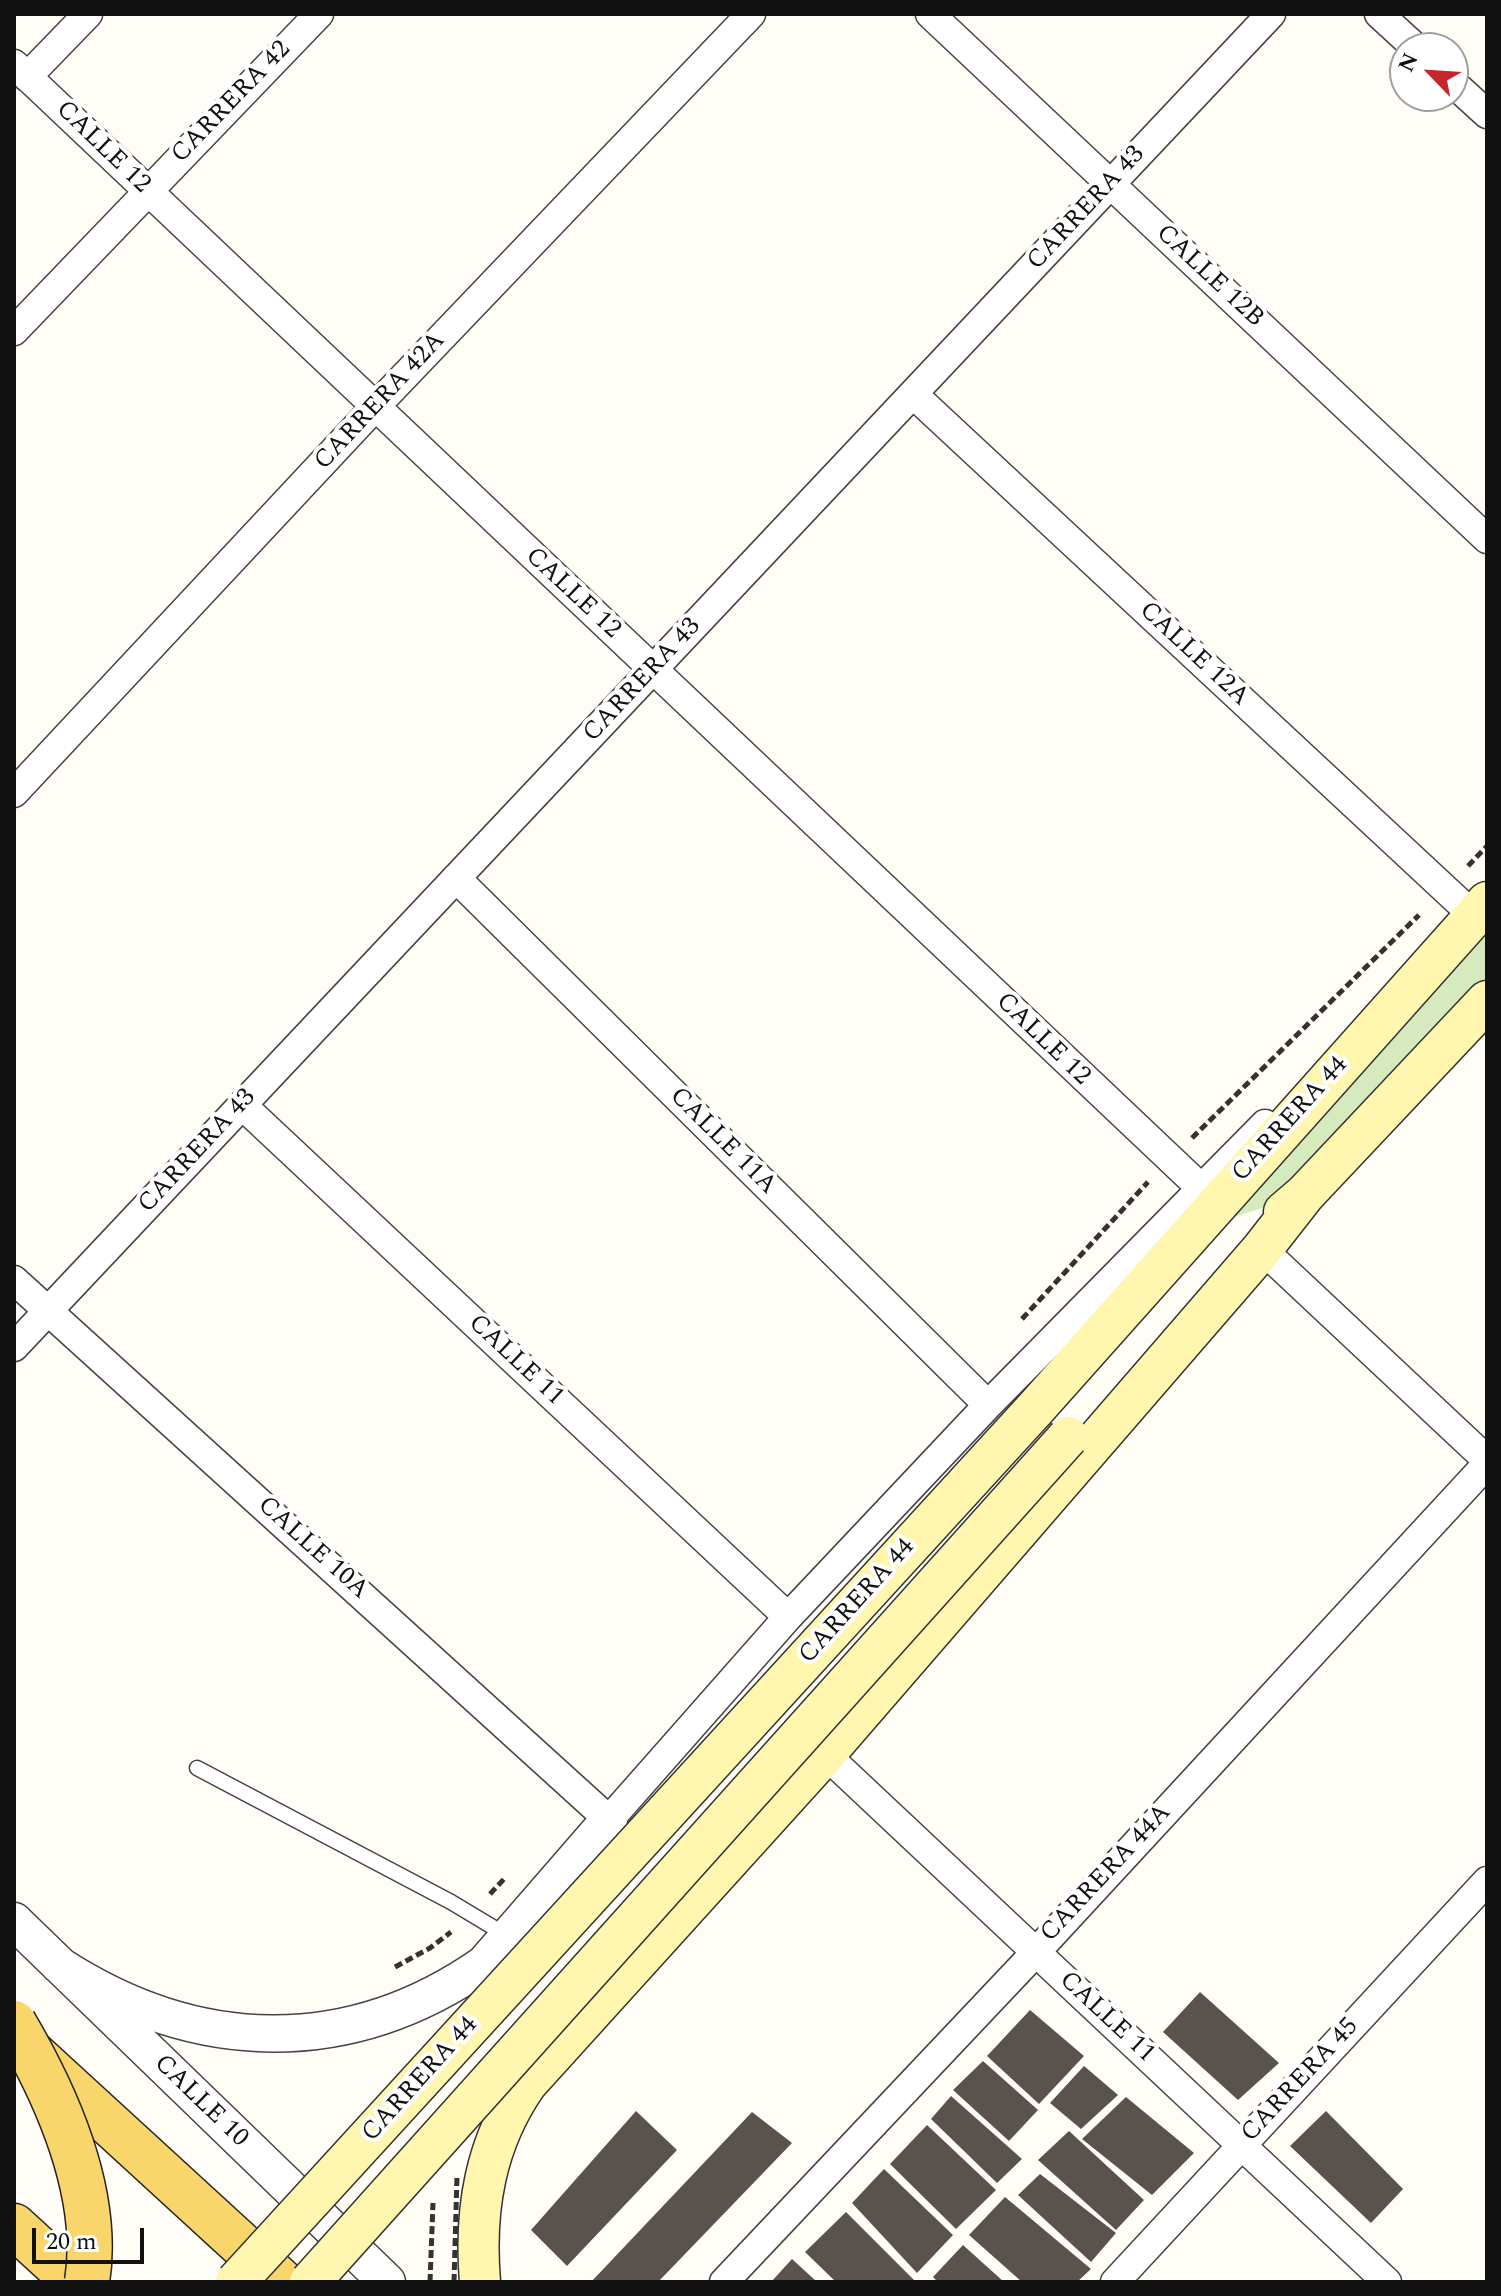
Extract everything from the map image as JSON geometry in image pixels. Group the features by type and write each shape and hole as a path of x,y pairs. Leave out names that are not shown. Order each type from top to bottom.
{"main road":[{"name":"CARRERA 44","path":"236,2282 1035,1409 1480,909"},
{"name":"CARRERA 44","path":"310,2282 1068,1437 1253,1240 1305,1194 1487,1001"},
{"path":"480,2282 478,2227 484,2178 512,2105 541,2065 825,1754 1262,1249 1305,1194"},
{"path":"14,2023 53,2094 75,2158 86,2217 87,2282"},
{"path":"14,2037 282,2282"},
{"path":"14,2226 75,2282"}],"street":[{"path":"21,70 88,14"},
{"name":"CARRERA 42","path":"14,331 319,14"},
{"name":"CARRERA 42A","path":"14,793 375,407 751,14"},
{"name":"CALLE 12B","path":"930,14 1487,539"},
{"name":"CARRERA 43","path":"14,1347 1271,14"},
{"path":"1379,14 1399,32"},
{"name":"CALLE 12","path":"21,70 1201,1188"},
{"path":"1469,98 1487,114"},
{"name":"CALLE 12A","path":"913,394 1480,909"},
{"name":"CALLE 11A","path":"456,878 988,1405"},
{"name":"CARRERA 44","path":"609,1820 788,1617 988,1405 1480,909"},
{"name":"CALLE 11","path":"242,1105 788,1617"},
{"path":"1262,1249 1487,1462"},
{"name":"CALLE 10A","path":"14,1280 609,1820"},
{"name":"CARRERA 44A","path":"724,2282 1036,1952 1487,1462"},
{"name":"CALLE 11","path":"825,1754 1387,2282"},
{"path":"59,1965 93,1987 130,2005 168,2019 234,2032 288,2033 366,2021 416,2004 484,1964 609,1820"},
{"name":"CARRERA 45","path":"1115,2282 1487,1881"},
{"name":"CALLE 10","path":"14,1921 387,2282"}],"lane":[{"path":"197,1768 451,1902 507,1935"}],"path":[{"path":"430,2282 434,2199"}],"green space":[{"path":"1487,902 1487,1001 1305,1194 1231,1218"}],"building":[{"path":"1200,1992 1279,2063 1238,2100 1163,2032"},
{"path":"1030,2010 1084,2056 1039,2104 987,2056"},
{"path":"983,2061 1038,2110 1009,2141 953,2090"},
{"path":"1084,2066 1118,2095 1081,2129 1050,2103"},
{"path":"951,2096 1022,2159 997,2183 931,2119"},
{"path":"1126,2097 1194,2153 1152,2195 1082,2139"},
{"path":"636,2111 677,2150 567,2266 531,2230"},
{"path":"1326,2111 1403,2189 1371,2223 1290,2146"},
{"path":"752,2112 792,2143 658,2282 591,2282"},
{"path":"927,2125 996,2190 956,2229 890,2164"},
{"path":"1069,2131 1144,2200 1116,2230 1038,2160"},
{"path":"884,2169 953,2235 917,2273 852,2203"},
{"path":"1040,2174 1116,2233 1091,2262 1018,2195"},
{"path":"1005,2197 1091,2269 1077,2282 1022,2282 969,2235"},
{"path":"846,2212 914,2280 912,2282 836,2282 805,2252"},
{"path":"963,2245 1004,2282 938,2282 933,2277"},
{"path":"792,2259 817,2282 771,2282"}]}
